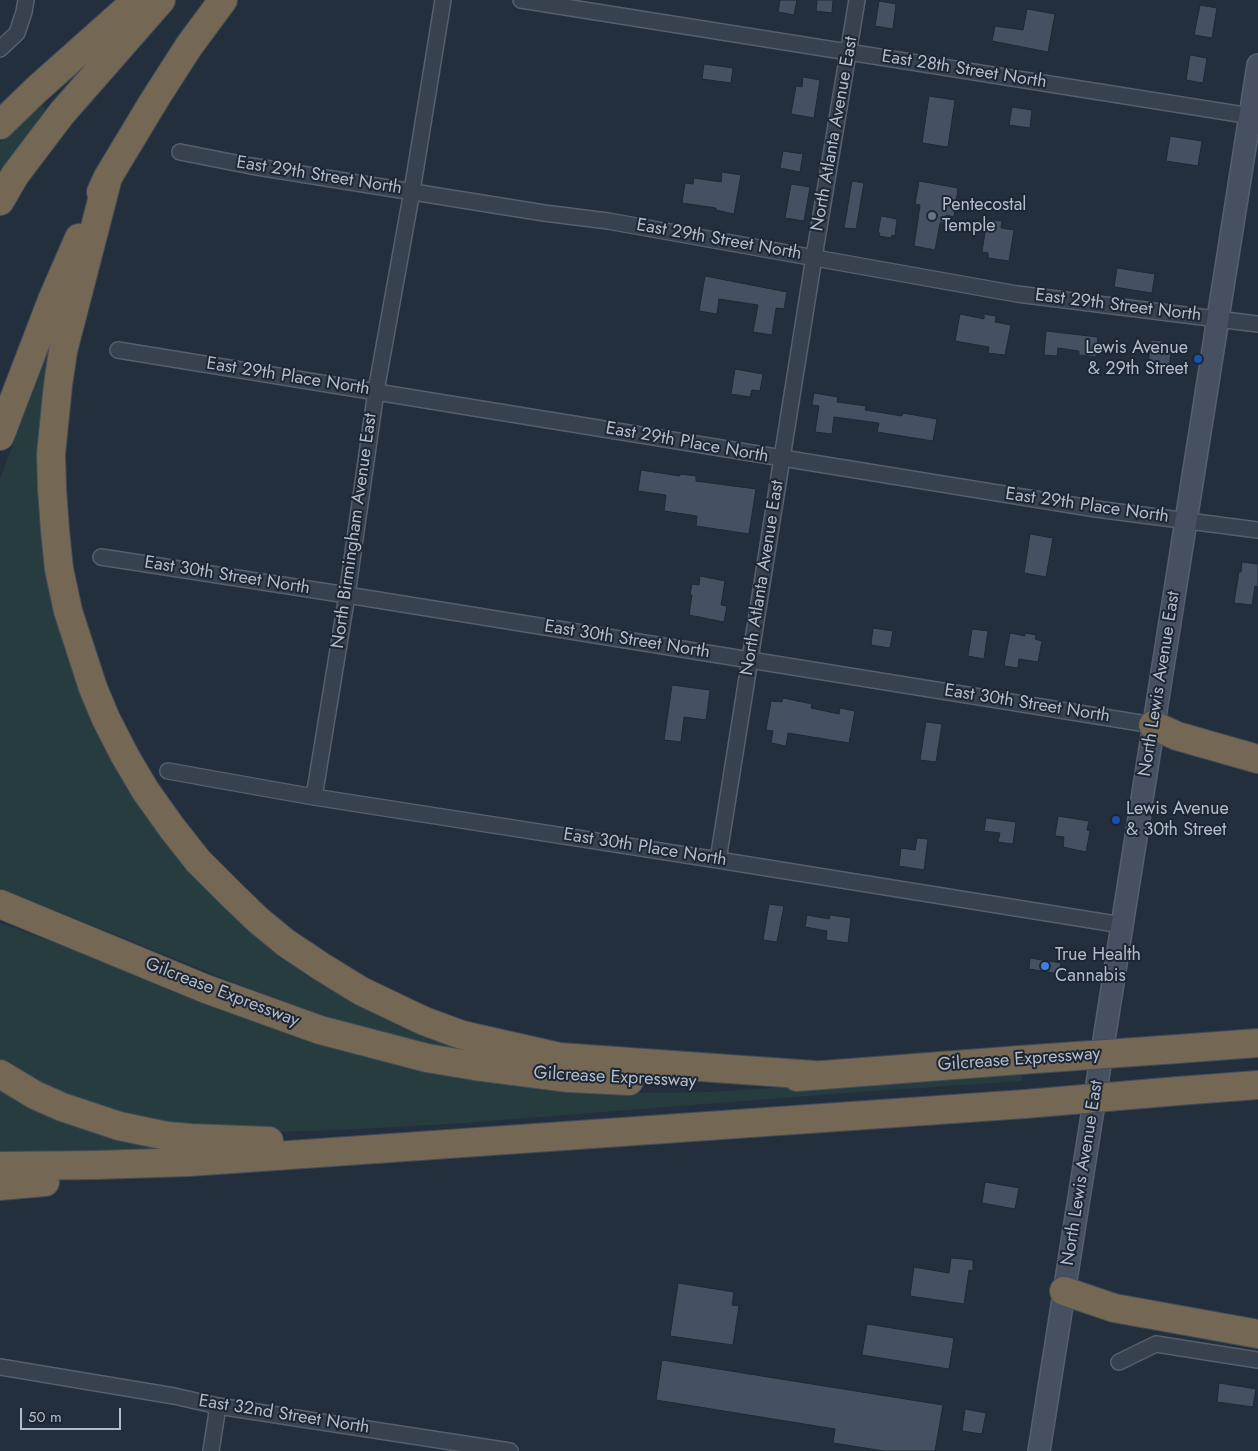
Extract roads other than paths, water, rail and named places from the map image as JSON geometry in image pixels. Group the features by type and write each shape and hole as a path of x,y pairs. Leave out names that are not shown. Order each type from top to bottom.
{"highway":[{"path":"0,126 36,90 136,0"},
{"path":"0,201 16,175 62,113 161,0"},
{"path":"0,436 70,255 108,177 189,46 223,0"},
{"path":"108,177 63,351 52,454 55,530 59,569 68,611 93,688 125,756 145,790 172,828 198,861 232,896 286,943 361,991 424,1021 462,1035 559,1057 814,1075"},
{"path":"1153,725 1178,725 1258,748"},
{"path":"1153,725 1177,736 1258,759"},
{"name":"Gilcrease Expressway","path":"0,904 206,989 320,1030 427,1058 526,1074 613,1081 715,1082 1258,1043"},
{"path":"0,1074 35,1095 91,1118 167,1136 432,1146"},
{"path":"0,1166 96,1166 189,1162 1025,1104 1258,1085"},
{"path":"0,1186 348,1151"},
{"path":"1064,1291 1258,1320"},
{"path":"1064,1291 1114,1308 1258,1334"}],"main road":[{"name":"North Lewis Avenue East","path":"1039,1451 1218,319 1254,117 1258,65"}],"street":[{"path":"0,49 17,33 26,0"},
{"name":"North Birmingham Avenue East","path":"314,797 347,595 376,391 412,191 443,0"},
{"name":"East 28th Street North","path":"521,0 1254,117"},
{"name":"North Atlanta Avenue East","path":"718,860 857,0"},
{"name":"East 29th Street North","path":"180,152 252,166 544,213 608,221 1017,294 1258,324"},
{"name":"East 29th Place North","path":"118,350 1096,509 1258,530"},
{"name":"East 30th Street North","path":"101,557 1153,725"},
{"name":"East 30th Place North","path":"168,771 314,797 1122,926"},
{"path":"1119,1362 1156,1344 1258,1360"},
{"name":"East 32nd Street North","path":"0,1367 174,1396 218,1406 510,1451"},
{"path":"211,1451 218,1406"}],"place":[{"name":"Pentecostal Temple","path":"932,216"},
{"name":"Lewis Avenue & 29th Street","path":"1198,359"},
{"name":"Lewis Avenue & 30th Street","path":"1116,820"},
{"name":"True Health Cannabis","path":"1045,966"}]}
